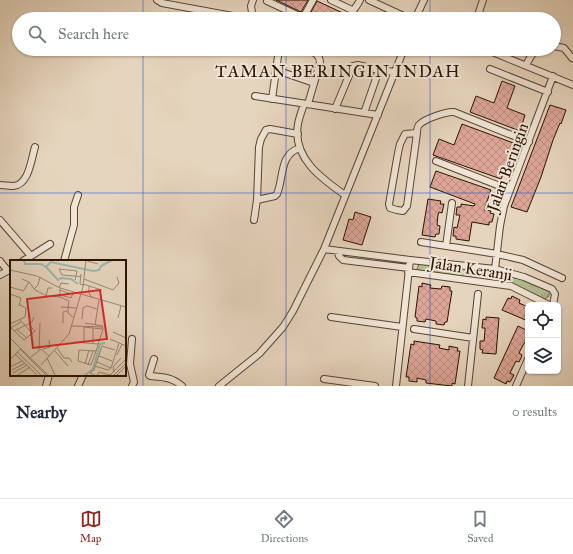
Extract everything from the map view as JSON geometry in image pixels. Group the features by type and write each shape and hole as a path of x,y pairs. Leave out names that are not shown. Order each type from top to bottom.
{"street":[{"path":"157,0 162,3 211,12"},
{"path":"252,0 252,12"},
{"path":"308,12 313,0"},
{"path":"331,0 352,10 358,5 360,0"},
{"path":"369,0 395,12"},
{"path":"418,12 424,0"},
{"path":"479,12 483,0"},
{"path":"267,1 292,12"},
{"path":"561,47 564,48 572,58"},
{"path":"272,99 278,56"},
{"path":"319,56 320,58 314,84 298,125 300,148 311,168 345,195"},
{"path":"222,385 259,354 282,327 293,311 324,249 401,56"},
{"path":"502,56 573,84"},
{"path":"526,65 530,56"},
{"path":"335,109 353,66 395,72"},
{"path":"490,69 548,92"},
{"path":"276,70 314,84"},
{"path":"364,113 379,70"},
{"name":"Jalan Beringin","path":"495,269 502,215 553,76"},
{"path":"255,96 378,115"},
{"path":"417,134 405,134 400,144 389,204 392,210 403,210 407,206 417,134 420,123 446,112 454,112 529,142"},
{"path":"254,220 257,200 259,147 261,139 266,130 277,129 298,134"},
{"path":"0,185 14,186 21,183 26,178 35,147"},
{"path":"257,200 275,196 277,194 281,171 287,156 294,150 300,148"},
{"path":"436,161 510,190"},
{"path":"64,260 74,225 74,207 78,195"},
{"path":"446,246 452,203"},
{"path":"0,220 31,256"},
{"path":"421,242 497,254 523,260 562,278"},
{"path":"25,260 50,244"},
{"path":"324,249 495,269 524,276 552,289 555,294 554,302"},
{"name":"Jalan Keranji","path":"338,251 339,256 343,260 511,286 544,302"},
{"path":"396,386 410,260"},
{"path":"0,261 9,270 0,276"},
{"path":"468,386 478,294"},
{"path":"331,317 402,327"},
{"path":"414,329 473,338"},
{"path":"132,339 130,364 134,382 132,386"},
{"path":"154,359 149,375 150,376 165,377 178,382 182,386"},
{"path":"516,386 525,366"},
{"path":"46,386 49,376"},
{"path":"78,386 83,376"},
{"path":"324,379 375,386"}],"green space":[{"path":"419,264 459,267 514,276 549,291 549,296 545,299 511,284 418,270"}],"building":[{"path":"276,0 308,0 301,12"},
{"path":"317,1 341,12 311,12"},
{"path":"502,81 515,86 507,108 525,115 520,131 470,112 476,96 494,103"},
{"path":"550,105 566,110 553,140 541,177 527,212 511,207"},
{"path":"462,124 516,144 501,179 433,155 439,139 454,145"},
{"path":"436,171 491,190 484,210 491,211 490,213 494,214 492,222 489,222 489,225 472,222 469,241 456,239 456,236 453,236 454,227 457,228 460,215 456,215 457,207 461,207 461,204 474,206 475,204 430,187"},
{"path":"428,199 441,201 440,204 444,204 442,213 439,212 438,215 437,225 440,226 439,234 436,234 435,237 422,235"},
{"path":"355,212 371,217 362,245 343,240 349,219 353,220"},
{"path":"422,283 431,285 430,288 441,289 442,286 450,287 450,291 452,291 447,322 445,322 444,325 436,324 436,321 426,319 425,322 417,321 417,318 415,317 419,286 422,287"},
{"path":"512,296 520,300 519,303 525,306 525,320 502,310 508,298 511,299"},
{"path":"486,317 499,318 496,354 482,353 483,350 480,349 480,341 484,341 485,331 485,328 482,328 483,319 486,320"},
{"path":"518,326 525,330 525,342 519,353 522,355 519,362 516,361 510,373 514,375 510,382 507,381 506,384 494,378"},
{"path":"414,341 440,345 439,348 449,350 449,346 458,348 457,351 460,351 455,384 452,383 452,386 426,383 426,380 417,378 417,382 409,381 409,377 406,377 411,344 414,345"}],"district":[{"name":"TAMAN BERINGIN INDAH","path":"338,71"}]}
